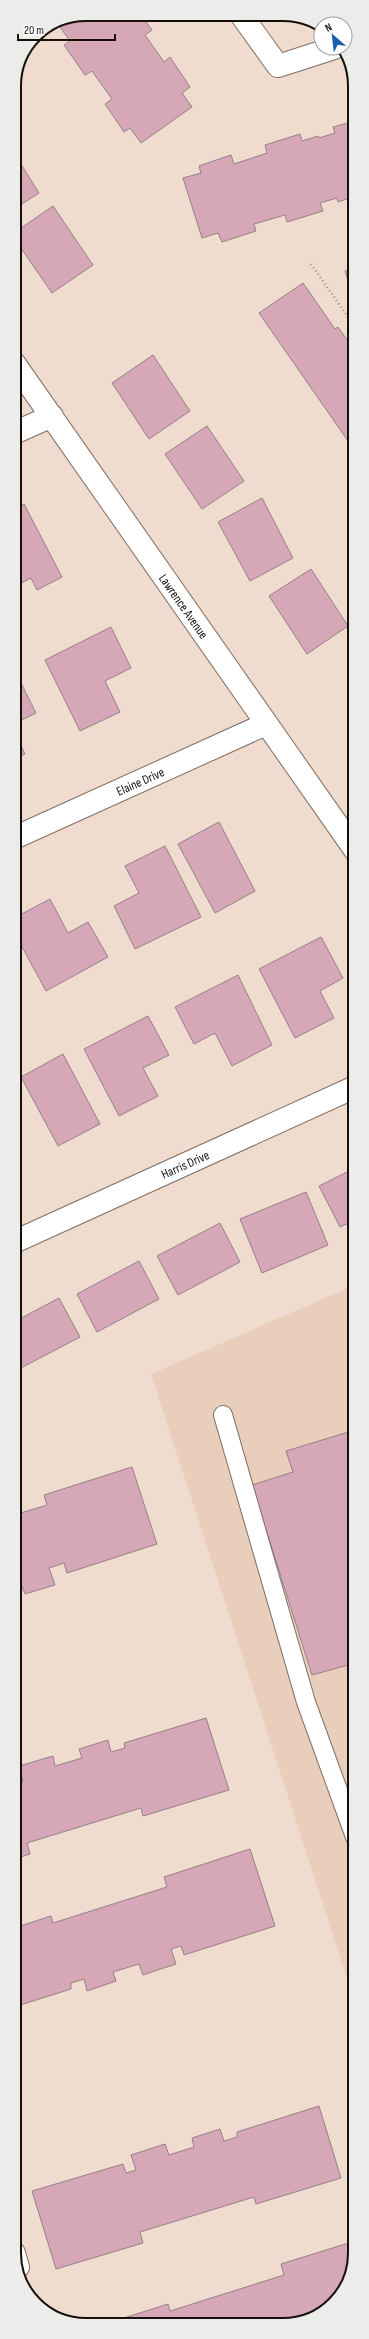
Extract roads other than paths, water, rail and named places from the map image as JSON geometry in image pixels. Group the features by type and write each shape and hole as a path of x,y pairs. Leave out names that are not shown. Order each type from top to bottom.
{"street":[{"path":"246,21 278,66 313,55"},
{"name":"Lawrence Avenue","path":"21,373 348,840"},
{"path":"21,430 52,416"},
{"name":"Elaine Drive","path":"21,835 266,724"},
{"name":"Harris Drive","path":"21,1239 348,1090"}],"lane":[{"path":"223,1415 306,1702 348,1818"}]}
